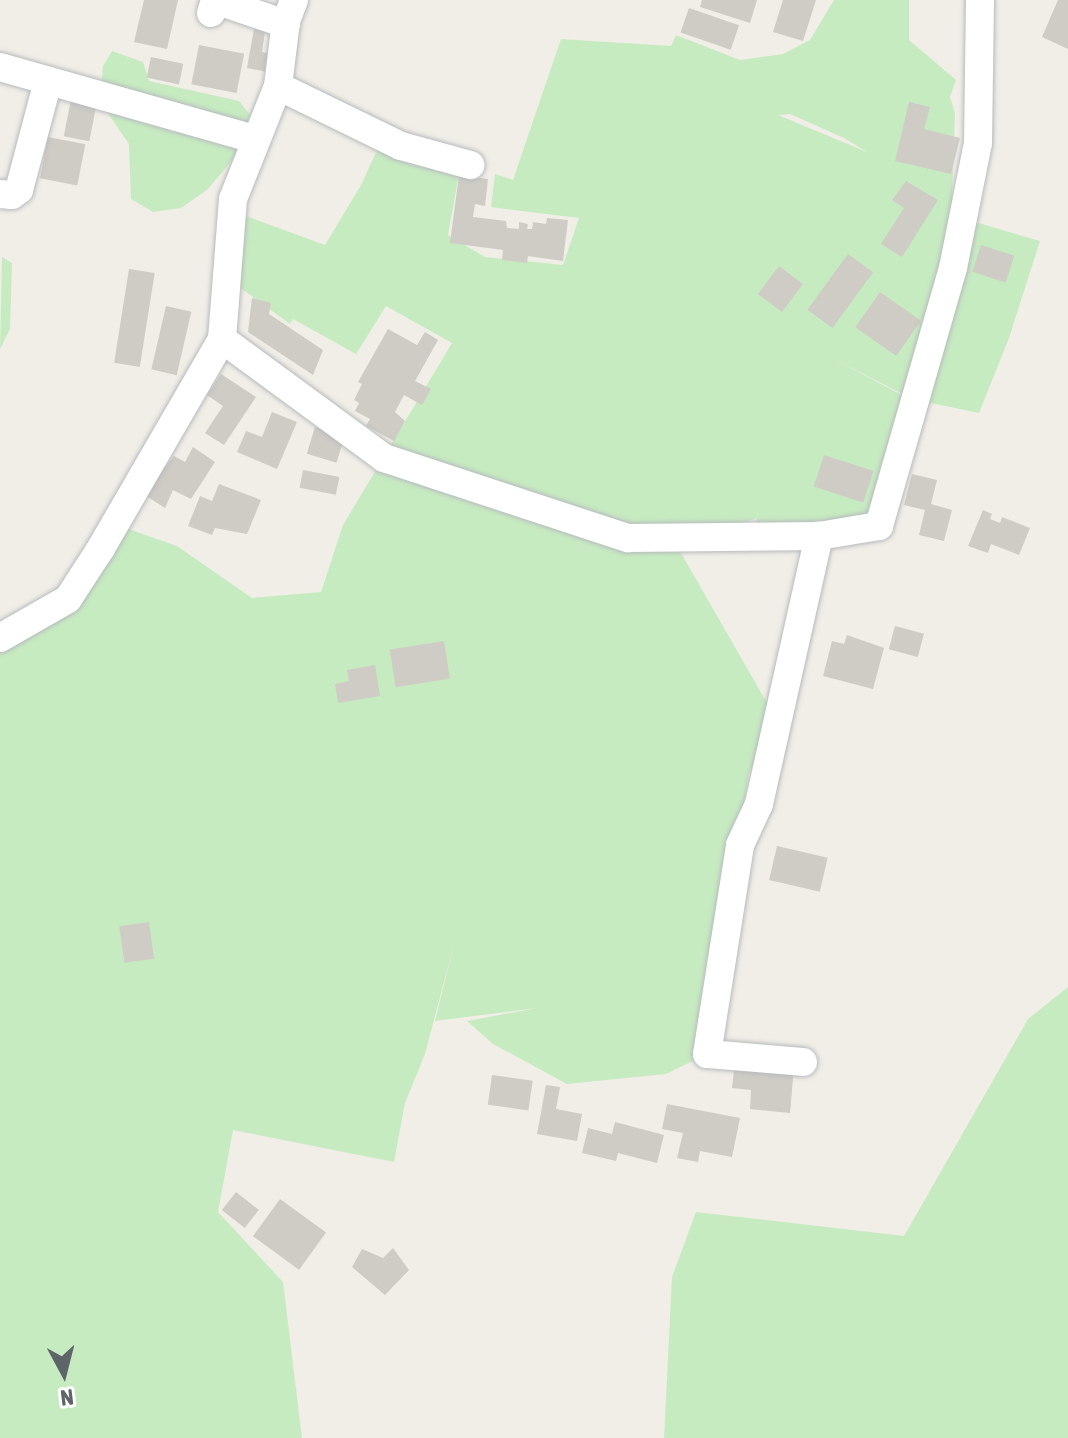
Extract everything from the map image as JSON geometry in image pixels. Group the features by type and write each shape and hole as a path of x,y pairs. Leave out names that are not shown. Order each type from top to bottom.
{"street":[{"path":"0,638 11,635 68,599 101,548 222,339 233,199 278,86 290,12 215,0 211,13"},
{"path":"222,339 384,458 628,538 819,536 879,526 953,268 978,143 980,0"},
{"path":"0,67 255,139"},
{"path":"0,194 12,195 19,190 48,81"},
{"path":"278,86 401,146 470,165"},
{"path":"803,1062 707,1054 740,845 759,804 819,536"}],"green space":[{"path":"834,0 909,0 909,40 956,80 950,97 955,113 952,197 968,220 1040,241 1009,338 979,413 912,399 830,357 915,402 879,526 753,537 757,518 677,546 771,710 773,739 749,772 707,1054 666,1074 567,1084 493,1044 467,1021 537,1008 435,1021 454,944 425,1054 405,1103 394,1162 233,1130 218,1212 283,1282 302,1438 0,1438 0,641 69,598 117,525 177,546 252,598 321,592 343,525 452,343 386,306 356,354 293,319 290,324 231,281 232,211 325,245 361,185 379,146 460,168 448,235 485,257 563,265 579,218 491,207 495,174 513,180 561,39 671,46 676,35 740,60 783,54 810,40","holes":["790,114 867,152 778,115"]},
{"path":"112,51 143,62 149,81 239,101 250,115 236,156 207,190 181,208 153,212 131,199 129,144 100,102 103,66"},
{"path":"2,257 12,263 10,329 0,349"},
{"path":"1068,987 1068,1438 664,1438 672,1277 696,1212 904,1236 1028,1019"}],"building":[{"path":"144,0 178,0 167,49 134,42"},
{"path":"702,0 757,0 750,23 700,7"},
{"path":"783,0 816,0 803,41 773,32"},
{"path":"1058,0 1068,0 1068,49 1042,37"},
{"path":"689,8 739,25 731,50 681,33"},
{"path":"254,29 265,32 262,52 271,54 268,72 247,68"},
{"path":"199,45 244,54 237,93 191,84"},
{"path":"151,57 183,64 179,84 147,78"},
{"path":"72,94 98,99 89,141 64,136"},
{"path":"909,102 930,107 924,129 960,138 951,174 895,161"},
{"path":"48,137 85,144 77,185 40,178"},
{"path":"459,175 488,179 485,206 475,204 473,217 506,221 507,228 519,229 519,222 528,224 527,229 532,229 533,222 546,224 547,218 568,220 563,261 528,256 527,263 502,260 503,250 450,243"},
{"path":"906,181 938,200 902,257 881,244 904,208 892,200"},
{"path":"981,245 1014,256 1006,282 972,272"},
{"path":"848,254 873,272 833,328 807,310"},
{"path":"779,266 803,284 782,312 758,294"},
{"path":"129,269 155,273 140,367 114,363"},
{"path":"880,292 921,321 896,356 855,327"},
{"path":"252,298 271,303 269,314 323,350 313,375 248,332"},
{"path":"166,306 191,312 177,375 151,369"},
{"path":"388,329 417,345 425,332 438,340 415,381 431,389 422,405 404,395 395,412 405,421 394,441 366,426 370,419 355,411 359,403 354,400 362,384 358,382"},
{"path":"221,374 256,397 224,445 205,433 223,406 207,395"},
{"path":"272,412 297,422 277,469 237,452 246,431 262,437"},
{"path":"315,427 345,436 336,463 307,454"},
{"path":"193,447 215,462 191,499 173,490 165,508 143,494 174,456 185,462"},
{"path":"824,455 873,471 863,502 814,486"},
{"path":"303,470 339,477 336,495 300,488"},
{"path":"912,474 937,480 931,504 952,510 944,541 919,535 925,510 904,505"},
{"path":"219,484 261,500 247,534 215,528 212,535 188,526 200,496 212,501"},
{"path":"983,510 992,514 990,519 1000,523 1002,517 1030,528 1019,555 991,544 988,553 968,546"},
{"path":"895,626 924,634 918,657 889,649"},
{"path":"847,635 884,648 873,689 823,676 832,641 844,644"},
{"path":"444,641 450,679 396,687 390,650"},
{"path":"375,665 380,696 338,703 335,684 349,681 347,670"},
{"path":"777,846 828,858 820,892 769,880"},
{"path":"149,922 154,959 124,963 119,926"},
{"path":"735,1062 794,1067 790,1113 750,1109 751,1090 732,1088"},
{"path":"492,1075 533,1081 528,1110 488,1105"},
{"path":"546,1085 560,1087 556,1109 582,1114 577,1141 537,1134"},
{"path":"667,1104 740,1118 732,1157 700,1151 698,1162 677,1158 683,1133 662,1129"},
{"path":"615,1122 664,1135 657,1163 618,1153 616,1161 582,1153 588,1128 612,1134"},
{"path":"236,1192 259,1210 245,1228 222,1210"},
{"path":"280,1199 326,1233 299,1270 253,1236"},
{"path":"393,1248 409,1270 385,1295 352,1267 362,1249 383,1258"}]}
